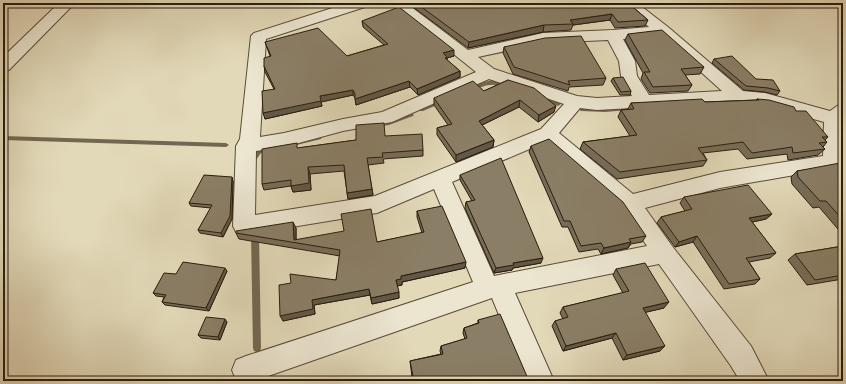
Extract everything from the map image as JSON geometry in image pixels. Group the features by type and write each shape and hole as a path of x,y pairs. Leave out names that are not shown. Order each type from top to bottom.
{"street":[{"path":"3,66 68,3"},
{"path":"363,3 259,36 250,138 246,146 244,226 377,204 548,134 576,102"},
{"path":"397,3 488,73 576,102 597,104 738,96 765,98 838,114 833,162 720,180 630,203"},
{"path":"628,3 663,30 738,96"},
{"path":"465,55 543,38 613,35 663,30"},
{"path":"613,35 627,61 629,76 644,102"},
{"path":"246,146 284,140 343,125 386,118 488,73"},
{"path":"548,134 630,203 664,253 741,356 755,381"},
{"path":"440,179 540,381"},
{"path":"246,370 494,287 664,253"}],"building":[{"path":"416,3 628,3 648,20 618,22 612,14 570,20 573,24 544,25 469,42"},
{"path":"399,7 454,50 443,53 447,57 445,58 460,71 417,89 409,81 355,99 353,90 320,96 321,101 263,113 262,91 275,89 264,66 264,58 271,56 265,42 318,28 347,56 388,44 362,21"},
{"path":"662,30 704,67 681,69 692,85 653,87 644,72 650,72 628,34"},
{"path":"581,36 606,78 568,81 570,85 514,67 504,47 545,38"},
{"path":"732,56 756,79 773,80 780,91 768,88 746,86 714,59"},
{"path":"623,77 631,91 621,92 613,78"},
{"path":"508,80 534,88 556,106 539,115 520,100 479,121 494,140 456,155 437,128 452,124 434,98 473,81 484,91"},
{"path":"702,99 705,102 759,100 757,99 769,100 794,107 796,111 806,111 828,137 822,137 827,142 819,143 825,149 793,153 792,147 752,153 743,142 698,148 707,160 620,172 583,142 637,135 621,110 634,109 631,103"},
{"path":"384,123 385,136 422,134 423,150 382,153 383,157 367,158 372,189 347,193 344,165 308,167 309,183 291,186 291,180 262,184 262,149 297,143 297,148 356,140 356,125"},
{"path":"549,139 623,202 646,236 629,239 631,242 604,248 601,243 581,246 570,221 564,221 531,146"},
{"path":"501,158 543,258 513,263 514,265 496,268 466,202 475,200 460,175"},
{"path":"840,163 843,166 843,220 826,201 820,201 798,177 797,171"},
{"path":"204,175 232,177 230,216 221,233 198,230 212,205 189,203"},
{"path":"748,185 772,214 749,218 776,253 746,258 760,279 729,284 697,236 679,242 661,217 692,209 684,197"},
{"path":"442,206 466,262 401,276 401,279 396,280 399,292 371,298 369,289 312,300 313,309 280,316 279,285 291,283 290,274 336,280 340,250 236,233 236,231 293,222 294,240 344,231 341,214 371,209 377,242 424,232 417,211"},
{"path":"843,246 843,275 815,280 795,254"},
{"path":"183,262 225,268 206,308 162,302 166,295 153,293 164,273 176,274"},
{"path":"645,263 669,302 643,308 665,346 627,355 616,333 566,346 555,321 568,317 563,307 629,291 616,269"},
{"path":"500,314 529,381 392,381 413,376 410,361 443,354 441,346 467,338 464,328 479,323 478,320"},
{"path":"206,317 225,319 218,337 198,335"}],"waterway":[{"path":"470,89 488,82 496,82 506,85"},
{"path":"542,98 558,104"},
{"path":"421,110 442,101"},
{"path":"581,109 605,110 638,108"},
{"path":"376,125 387,124 411,115"},
{"path":"288,145 319,137"},
{"path":"3,138 226,145"},
{"path":"253,164 253,160 259,151 270,149"},
{"path":"255,234 257,348"}]}
